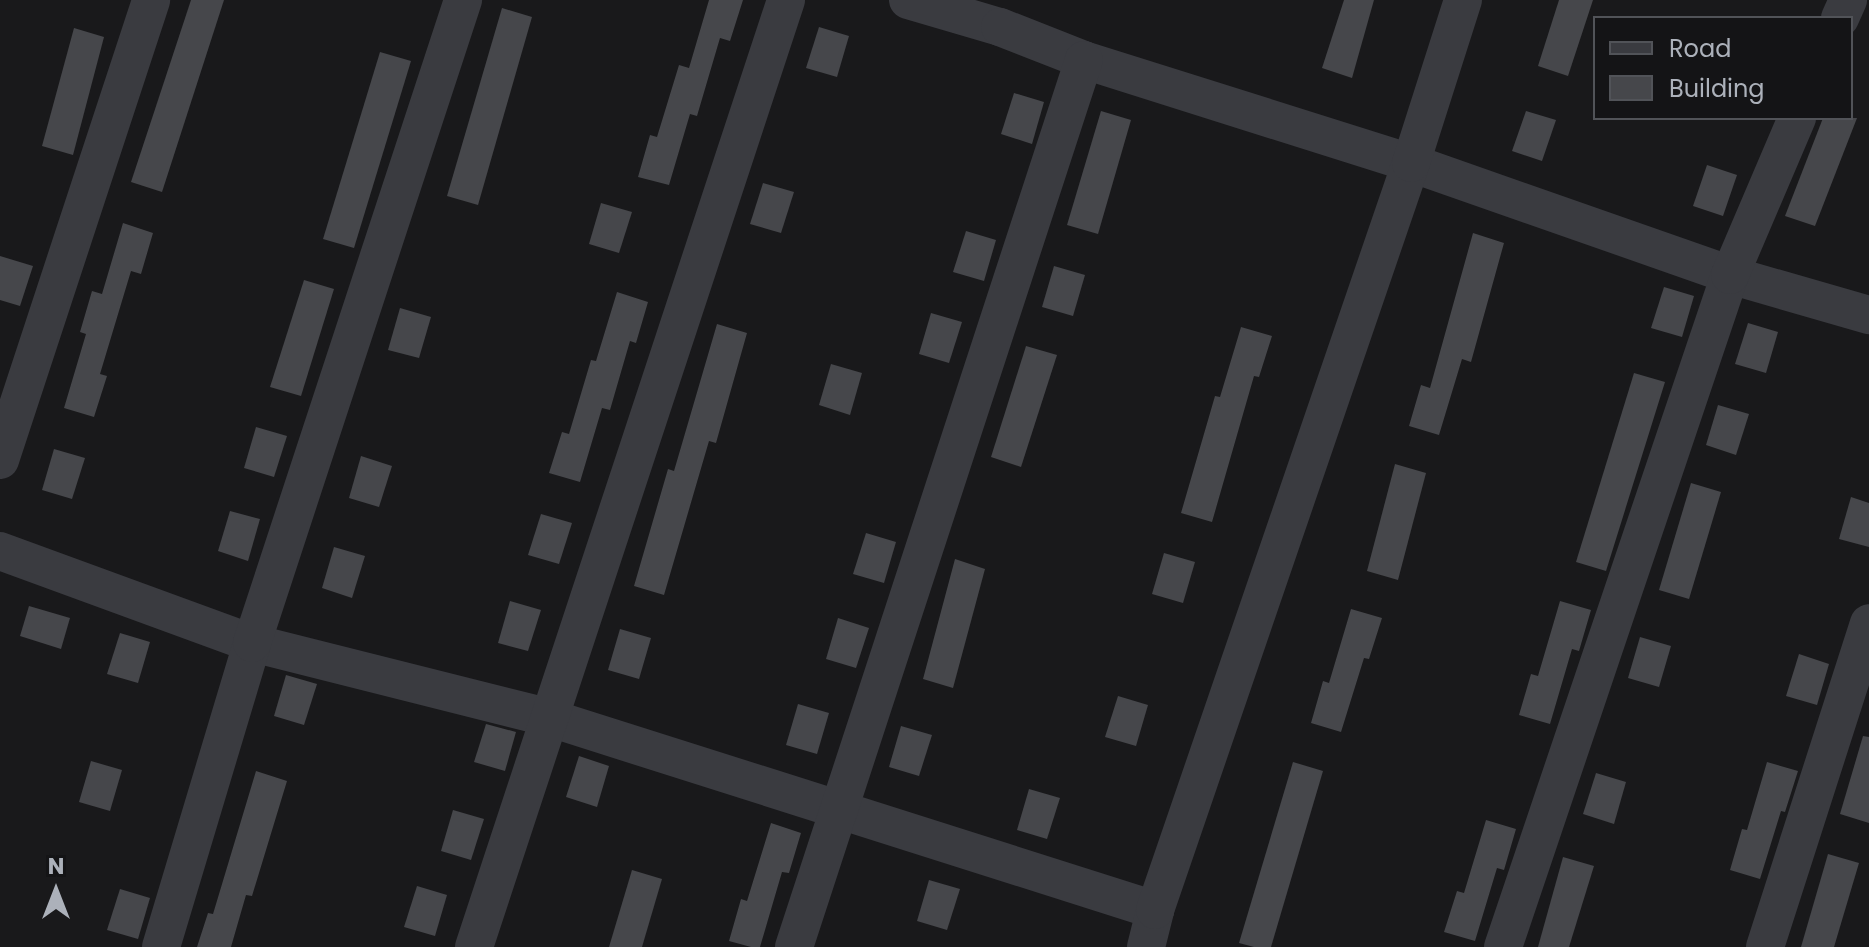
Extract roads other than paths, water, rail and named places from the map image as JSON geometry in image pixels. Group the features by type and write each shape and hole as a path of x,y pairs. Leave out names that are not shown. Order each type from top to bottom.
{"street":[{"path":"0,460 151,0"},
{"path":"161,947 252,643 463,0"},
{"path":"474,947 786,0"},
{"path":"908,0 1005,13 1084,60 1411,163 1730,275 1869,315"},
{"path":"1146,947 1155,910 1411,163 1463,0"},
{"path":"794,947 841,811 1084,60"},
{"path":"1503,947 1730,275 1796,120"},
{"path":"0,551 252,643 550,718 1155,910"},
{"path":"1765,947 1869,623"}]}
